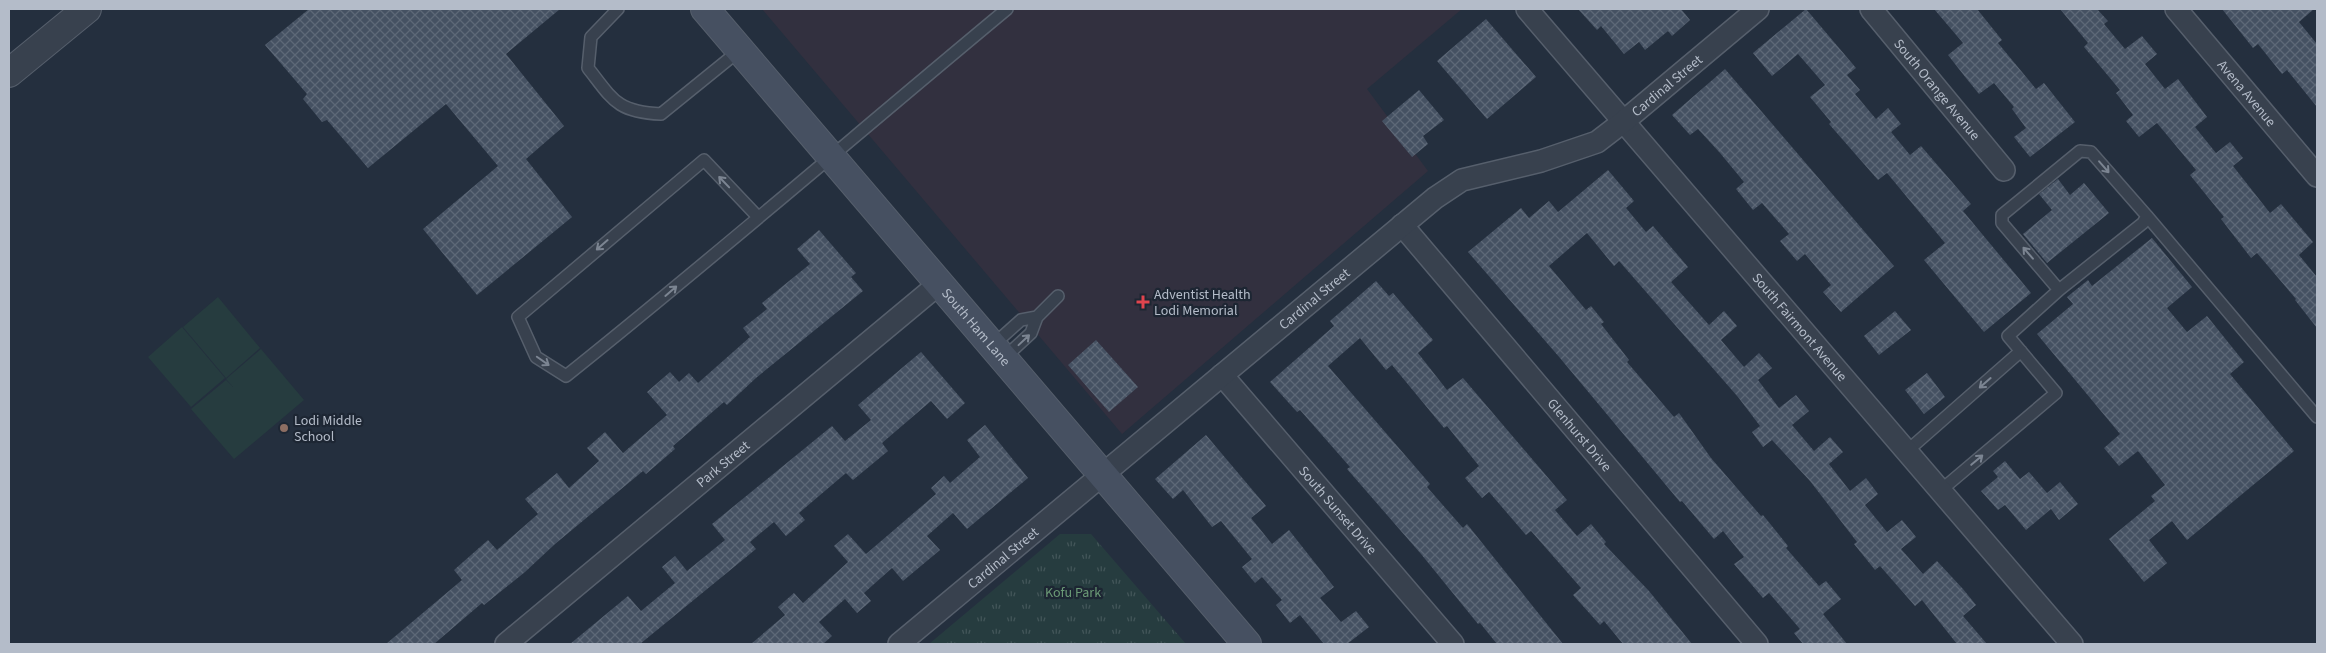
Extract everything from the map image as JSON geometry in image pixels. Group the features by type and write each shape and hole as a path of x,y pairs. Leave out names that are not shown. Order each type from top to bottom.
{"main road":[{"name":"South Ham Lane","path":"705,9 999,351 1247,644"}],"street":[{"path":"9,73 88,9"},
{"name":"South Fairmont Avenue","path":"1527,9 2072,644"},
{"name":"Cardinal Street","path":"900,644 1435,198 1462,180 1541,161 1597,142 1758,9"},
{"name":"South Orange Avenue","path":"1871,9 2004,170"},
{"name":"Avena Avenue","path":"2176,9 2317,176"},
{"name":"Glenhurst Drive","path":"1402,225 1757,644"},
{"name":"Park Street","path":"506,644 940,283"},
{"name":"South Sunset Drive","path":"1222,375 1453,644"}],"lane":[{"path":"618,9 591,37 588,68 612,99 635,113 661,114 740,50"},
{"path":"758,217 704,160 518,317 536,357 566,376 663,298 758,217 830,155 1007,9"},
{"path":"2059,290 2002,223 2002,215 2080,151 2091,152 2317,417"},
{"path":"1940,491 2056,393 2008,336 2059,290 2143,223 2147,216"},
{"path":"999,351 1031,333 1037,317 1058,296"},
{"path":"999,351 1021,320 1037,317"},
{"path":"1906,452 2021,351"}],"shaded area":[{"name":"Adventist Health Lodi Memorial","path":"762,9 1462,9 1367,89 1428,171 1122,434"}],"green space":[{"path":"218,297 260,348 226,378 183,327"},
{"path":"182,327 225,378 191,407 148,357"},
{"path":"261,349 304,400 234,459 191,409 226,380 233,387 226,379"},
{"name":"Kofu Park","path":"1060,534 1091,534 1186,644 929,644"}],"building":[{"path":"309,9 560,9 506,54 564,126 526,159 572,217 477,295 423,229 498,166 446,104 368,168 327,120 322,122 303,99 307,94 265,45"},
{"path":"1578,9 1681,9 1690,20 1672,36 1668,31 1645,50 1639,42 1624,54 1601,26 1597,30"},
{"path":"1806,9 1856,68 1847,75 1860,90 1855,94 1876,119 1888,108 1901,124 1891,132 1910,155 1921,146 1971,204 1963,211 2031,293 1984,332 1924,260 1945,243 1887,173 1878,180 1829,124 1831,122 1810,97 1825,85 1798,54 1772,76 1753,53"},
{"path":"1934,9 1977,9 2002,40 1998,43 2036,89 2044,83 2075,122 2030,157 2014,137 2026,128 2012,109 2014,107 1994,83 1979,94 1948,55 1963,43"},
{"path":"2060,9 2097,9 2108,21 2104,24 2125,49 2142,36 2157,54 2145,64 2165,89 2178,79 2207,117 2195,127 2216,153 2230,142 2243,158 2233,166 2270,213 2281,204 2313,242 2299,255 2317,277 2317,328 2296,299 2257,253 2251,258 2221,219 2224,217 2190,175 2196,170 2157,123 2139,137 2126,121 2133,115 2116,93 2120,90 2084,47 2088,43"},
{"path":"2222,9 2314,9 2299,22 2317,44 2317,107 2287,70 2282,74 2258,44 2253,48"},
{"path":"1486,19 1536,77 1487,119 1437,61"},
{"path":"1725,69 1894,266 1841,312 1823,292 1831,285 1805,254 1797,261 1780,241 1789,234 1762,203 1753,210 1736,189 1744,182 1720,153 1698,129 1690,135 1672,115"},
{"path":"1419,90 1444,120 1423,136 1428,144 1412,157 1382,121"},
{"path":"1608,170 1634,201 1626,208 1646,232 1653,226 1688,267 1671,282 1709,325 1724,311 1737,326 1721,340 1744,367 1759,353 1772,368 1758,380 1779,408 1796,395 1809,411 1792,425 1814,451 1830,437 1843,452 1829,464 1850,491 1866,478 1878,494 1865,505 1887,532 1902,520 1916,537 1901,549 1923,574 1937,561 1963,589 1976,605 1963,616 1987,644 1957,644 1922,600 1915,606 1880,566 1875,570 1854,544 1857,542 1810,481 1772,440 1763,447 1752,432 1760,426 1738,397 1619,261 1614,266 1587,233 1549,266 1586,310 1591,306 1604,322 1601,324 1629,360 1627,362 1674,417 1679,413 1711,458 1761,516 1763,515 1788,546 1786,548 1819,586 1826,581 1841,599 1823,614 1847,644 1803,644 1794,633 1800,629 1769,593 1763,598 1734,564 1744,557 1723,531 1714,539 1682,501 1680,502 1560,358 1468,252 1521,208 1529,218 1549,201 1558,212"},
{"path":"2058,179 2070,195 2084,183 2109,213 2047,263 2023,234 2052,210 2039,194"},
{"path":"819,230 856,273 851,277 863,291 756,378 727,405 724,402 673,446 675,449 646,474 643,471 555,544 525,572 484,605 482,603 434,644 386,644 462,580 454,570 488,540 497,550 538,514 525,499 557,473 569,488 599,461 587,448 605,432 623,453 667,415 647,392 670,372 679,382 689,373 698,383 750,337 743,328 767,309 762,303 810,264 797,249"},
{"path":"2152,238 2192,287 2167,308 2187,332 2207,316 2244,362 2230,374 2294,451 2187,540 2172,521 2149,540 2167,563 2144,582 2109,539 2155,501 2151,496 2165,485 2138,451 2119,466 2104,448 2120,434 2037,334 2073,304 2067,297 2088,280 2092,286"},
{"path":"1376,281 1389,296 1393,293 1433,340 1418,353 1447,390 1463,378 1567,500 1555,510 1577,536 1591,524 1606,542 1604,544 1649,591 1692,644 1623,644 1604,621 1600,625 1573,595 1581,588 1531,531 1526,535 1489,492 1482,498 1465,478 1479,466 1447,426 1444,428 1392,365 1386,370 1360,338 1328,366 1430,484 1427,487 1463,528 1467,524 1563,644 1497,644 1480,623 1478,624 1421,554 1347,469 1350,467 1300,410 1297,412 1270,382 1334,326 1330,321"},
{"path":"1895,311 1911,330 1879,355 1864,336"},
{"path":"1096,340 1138,387 1109,412 1068,365"},
{"path":"921,352 965,403 947,419 931,401 882,443 888,451 853,480 846,473 799,513 805,520 786,536 774,522 750,542 756,549 640,644 570,644 628,596 641,611 675,583 662,567 675,556 687,571 725,540 712,524 832,426 845,441 871,420 858,405"},
{"path":"1927,373 1945,397 1924,414 1905,390"},
{"path":"985,425 1028,478 967,529 953,513 927,536 940,550 903,581 892,568 864,593 871,601 857,613 845,599 819,622 832,636 823,644 751,644 785,615 778,607 794,593 803,603 848,562 834,546 848,534 866,554 936,494 931,488 944,476 950,483 980,457 967,440"},
{"path":"1206,435 1266,506 1251,518 1272,544 1289,530 1334,587 1320,598 1341,622 1356,611 1369,627 1347,644 1324,644 1300,615 1290,623 1276,605 1282,600 1262,577 1255,583 1242,567 1252,559 1221,521 1212,527 1183,490 1173,499 1155,479"},
{"path":"2005,461 2020,479 2029,472 2047,493 2060,482 2078,504 2059,520 2051,509 2026,530 2005,505 1998,510 1981,491 1998,477 1993,471"}],"place":[{"name":"Adventist Health Lodi Memorial","path":"1143,302"},
{"name":"Lodi Middle School","path":"284,428"}]}
